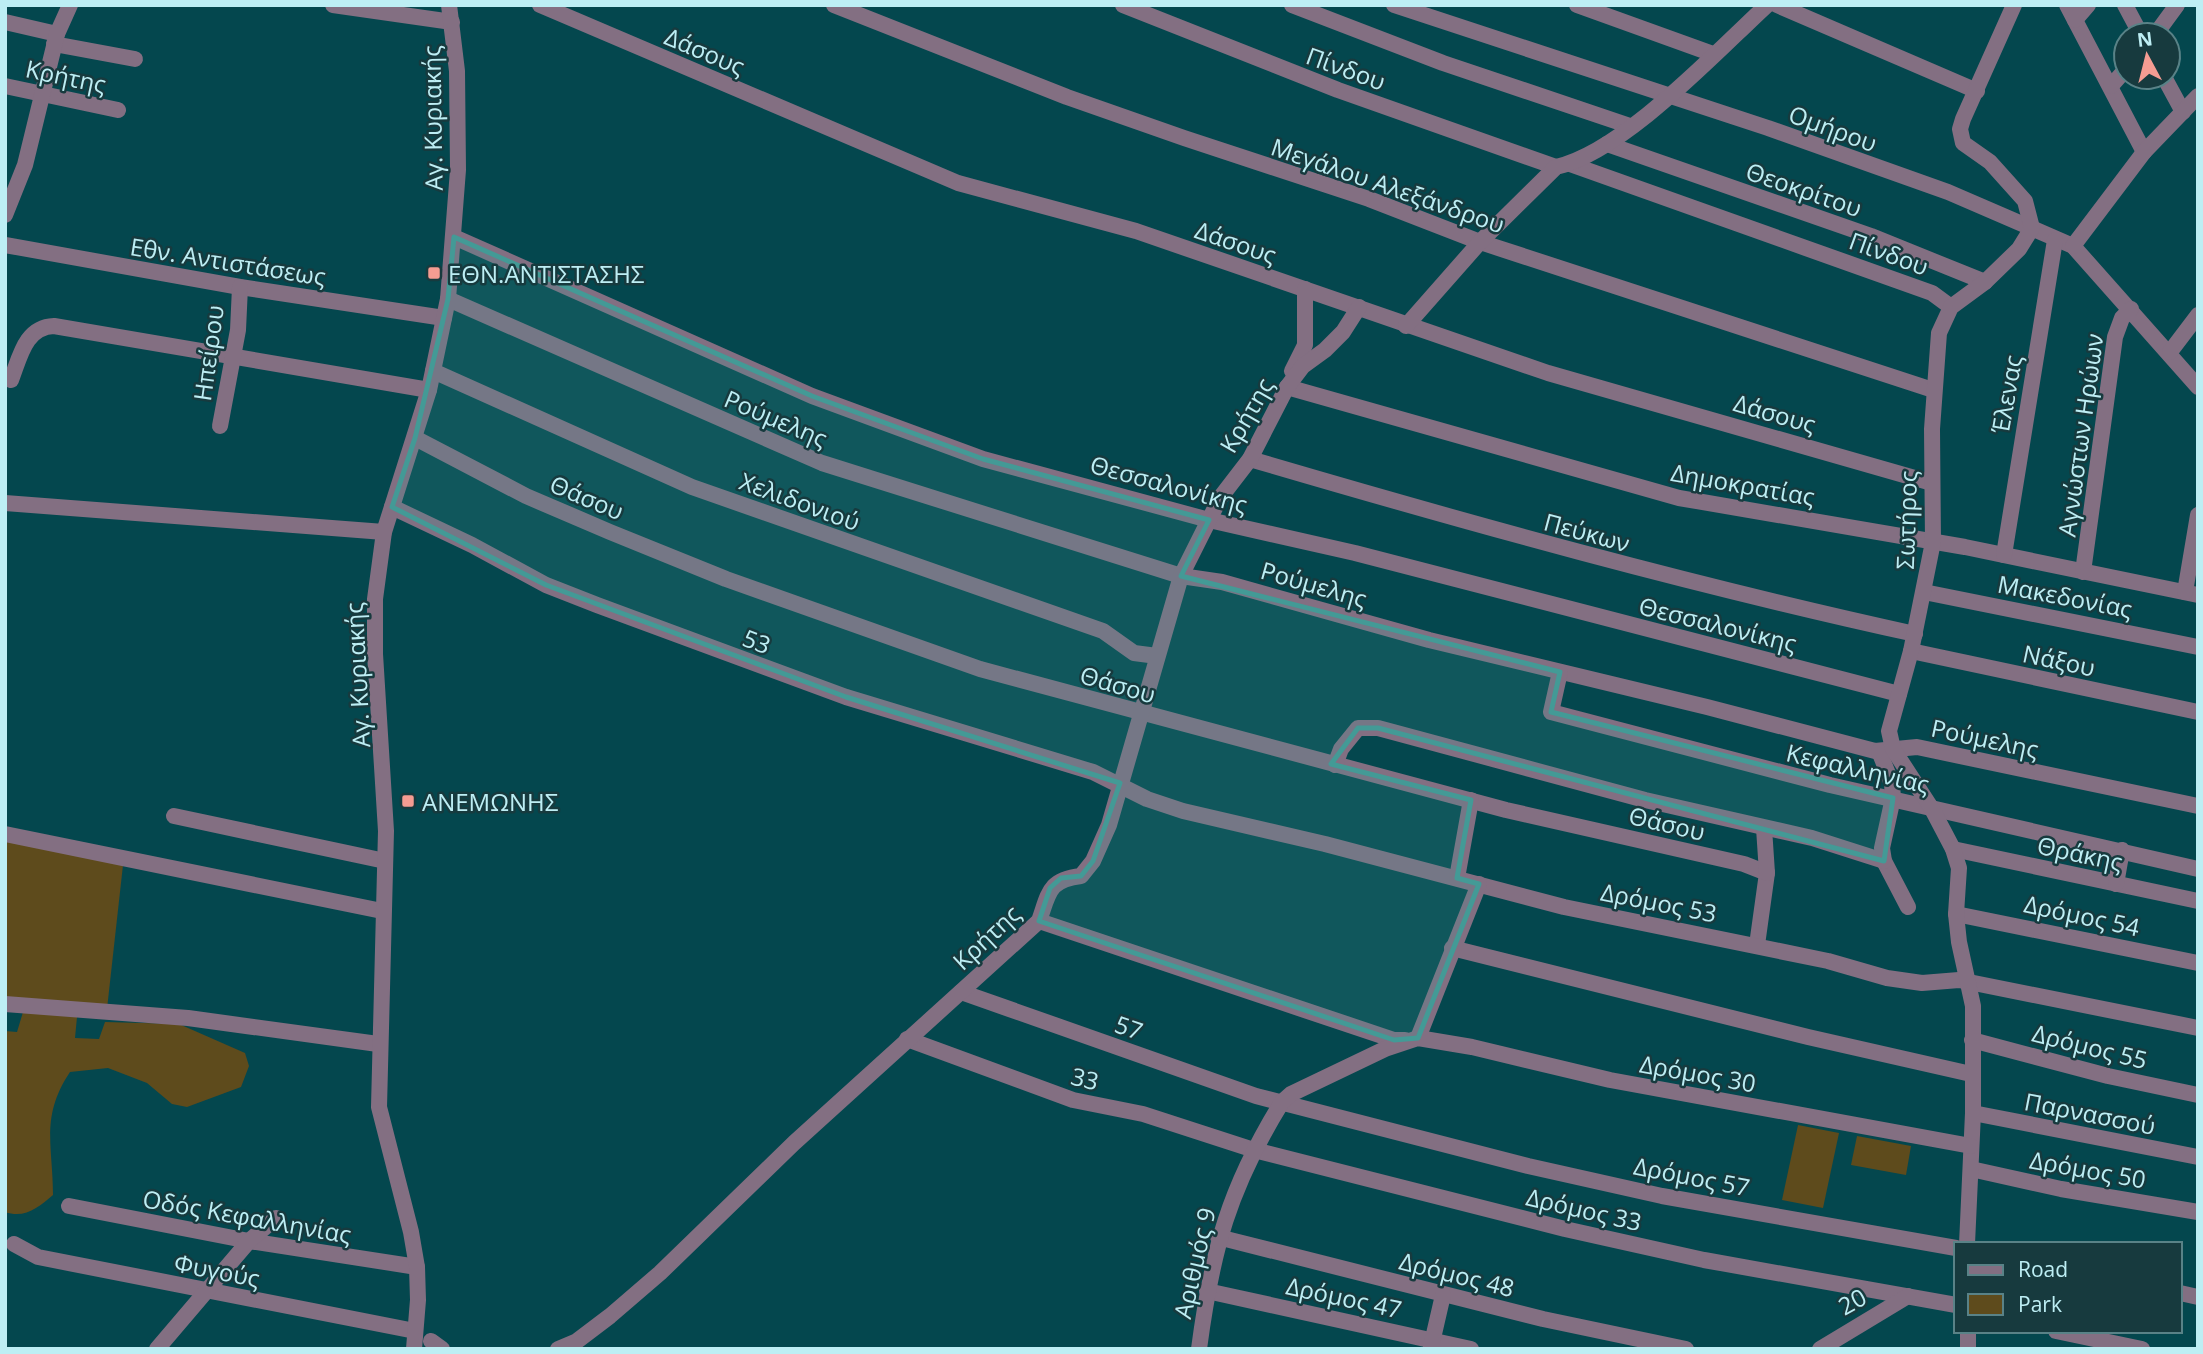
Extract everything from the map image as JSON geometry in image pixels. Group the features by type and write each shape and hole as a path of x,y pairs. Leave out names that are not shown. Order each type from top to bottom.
{"street":[{"path":"5,215 25,165 56,39 70,5"},
{"path":"333,5 452,22"},
{"name":"Αγ. Κυριακής","path":"414,1349 418,1300 416,1267 408,1222 380,1118 378,1044 385,785 375,654 376,579 384,532 429,390 448,299 454,237 457,71 449,5"},
{"name":"Δάσους","path":"540,5 958,183 1136,231 1548,373 1932,483"},
{"name":"Μεγάλου Αλεξάνδρου","path":"834,5 1067,97 1369,199 1480,242 1933,390"},
{"name":"Πίνδου","path":"1123,5 1338,90 1932,293 1951,307"},
{"path":"1292,5 1630,126"},
{"name":"Ομήρου","path":"1394,5 1670,95 1948,192 2073,246 2170,352 2198,387"},
{"path":"1577,5 1713,54"},
{"path":"1406,326 1480,242 1563,165 1607,144 1670,95 1767,5"},
{"path":"1777,5 1977,91"},
{"path":"1951,307 1985,282 2019,249 2032,228 2025,201 1990,162 1963,143 1960,128 2014,5"},
{"path":"2088,5 2071,13 2144,152"},
{"path":"2125,5 2134,21"},
{"path":"2165,21 2177,5"},
{"path":"5,22 56,39 135,59"},
{"name":"Κρήτης","path":"5,86 118,110"},
{"path":"2172,91 2183,112"},
{"path":"2073,246 2144,152 2198,96"},
{"name":"Θεοκρίτου","path":"1607,144 1871,236 1985,282"},
{"name":"Θεσσαλονίκης","path":"454,237 812,396 984,459 1209,520 1368,557 1899,694"},
{"name":"Έλενας","path":"2004,555 2055,240"},
{"name":"Εθν. Αντιστάσεως","path":"5,245 240,287 444,317"},
{"name":"Ηπείρου","path":"220,426 233,356 240,287"},
{"path":"1287,387 1293,367 1305,345 1305,289"},
{"name":"Ρούμελης","path":"448,299 822,463 1181,576 1222,582 1416,636 1886,750 1917,747 2198,806"},
{"name":"Κρήτης","path":"558,1349 577,1340 610,1316 660,1273 794,1143 1039,921 1050,888 1061,878 1081,876 1093,861 1109,825 1181,576 1220,498 1250,459 1287,387 1303,366 1343,332 1359,307"},
{"name":"Σωτήρος","path":"1886,750 1915,635 1933,542 1933,390 1939,333 1951,307"},
{"name":"Αγνώστων Ηρώων","path":"2083,572 2115,337 2122,318 2131,309"},
{"path":"2170,352 2198,315"},
{"path":"11,380 29,337 45,327 429,390"},
{"name":"Χελιδονιού","path":"433,371 692,487 1102,631 1134,653 1157,656"},
{"name":"Δημοκρατίας","path":"1287,387 1679,498 1770,511 2191,593"},
{"name":"Θάσου","path":"415,438 526,496 726,579 980,669 1335,765 1733,862 1767,873"},
{"name":"Πεύκων","path":"1250,459 1533,541 1749,598 1915,635"},
{"path":"5,503 384,532"},
{"name":"53","path":"392,507 472,545 546,586 757,666 929,724 1120,783"},
{"path":"2191,593 2198,515"},
{"name":"Μακεδονίας","path":"1924,592 2198,647"},
{"name":"Νάξου","path":"1911,652 2198,712"},
{"name":"Κεφαλληνίας","path":"1560,672 1551,712 1730,761 2198,869"},
{"path":"1335,765 1349,737 1358,728 1367,726 1812,838 1884,862"},
{"path":"1886,750 1893,798 1882,848 1884,862 1908,906"},
{"path":"1886,750 1932,809 1953,849 1959,868 1956,914 1973,1006 1973,1113 1967,1242"},
{"name":"Δρόμος 53","path":"1120,783 1147,799 1183,811 1564,907 1757,945 1887,978 1922,983 1950,979 1969,982 2198,1028"},
{"path":"1457,878 1471,800"},
{"path":"174,816 385,861"},
{"path":"1757,945 1767,873 1764,828"},
{"path":"5,834 382,911"},
{"name":"Θράκης","path":"1953,849 2198,901"},
{"path":"2116,884 2122,850"},
{"path":"1282,1102 1291,1094 1414,1039 1479,884"},
{"name":"Δρόμος 54","path":"1956,914 2198,963"},
{"name":"Δρόμος 30","path":"1039,921 1330,1021 1394,1040 1414,1039 1472,1047 1610,1080 1971,1146"},
{"path":"1452,948 1971,1074"},
{"name":"57","path":"961,992 1256,1096 1421,1137"},
{"path":"5,1004 188,1017 378,1044"},
{"name":"33","path":"907,1040 1073,1100 1143,1114 1254,1150"},
{"name":"Δρόμος 55","path":"1972,1040 2108,1076 2198,1095"},
{"name":"Αριθμός 9","path":"1199,1349 1206,1291 1218,1237 1254,1150 1282,1102"},
{"name":"Παρνασσού","path":"1973,1113 2198,1157"},
{"name":"Δρόμος 57","path":"1421,1137 1528,1166 1662,1196 1954,1248"},
{"name":"Δρόμος 33","path":"1254,1150 1565,1229 1704,1260 1954,1306"},
{"name":"Δρόμος 50","path":"1971,1169 2061,1189 2198,1212"},
{"name":"Οδός Κεφαλληνίας","path":"69,1206 249,1241 416,1267"},
{"path":"157,1349 249,1241 276,1218"},
{"name":"Δρόμος 48","path":"1218,1237 1443,1295 1686,1349"},
{"name":"Φυγούς","path":"15,1244 38,1257 203,1292 415,1331"},
{"name":"Δρόμος 47","path":"1206,1291 1432,1344 1471,1349"},
{"path":"1432,1344 1443,1295"},
{"name":"20","path":"1820,1349 1908,1296"},
{"path":"2066,1333 2142,1349"}],"highlighted area":[{"path":"454,237 812,396 983,459 1209,520 1181,576 1560,672 1551,712 1893,798 1884,861 1378,728 1358,728 1331,764 1471,800 1457,878 1479,884 1418,1038 1394,1040 1039,921 1050,888 1061,878 1081,876 1093,861 1120,783 846,697 546,585 392,507 415,438 448,299"}],"green space":[{"path":"5,841 123,865 107,1009 5,999"},
{"path":"23,1012 77,1017 75,1038 99,1039 105,1022 179,1024 245,1053 249,1066 241,1087 187,1107 172,1104 147,1083 108,1068 70,1072 61,1088 51,1118 53,1195 31,1211 12,1214 5,1212 5,1031 17,1032"},
{"path":"1798,1125 1839,1133 1823,1208 1782,1200"},
{"path":"1857,1136 1911,1146 1906,1175 1851,1165"}],"place":[{"name":"ΕΘΝ.ΑΝΤΙΣΤΑΣΗΣ","path":"434,273"},
{"name":"ΑΝΕΜΩΝΗΣ","path":"408,801"}]}
